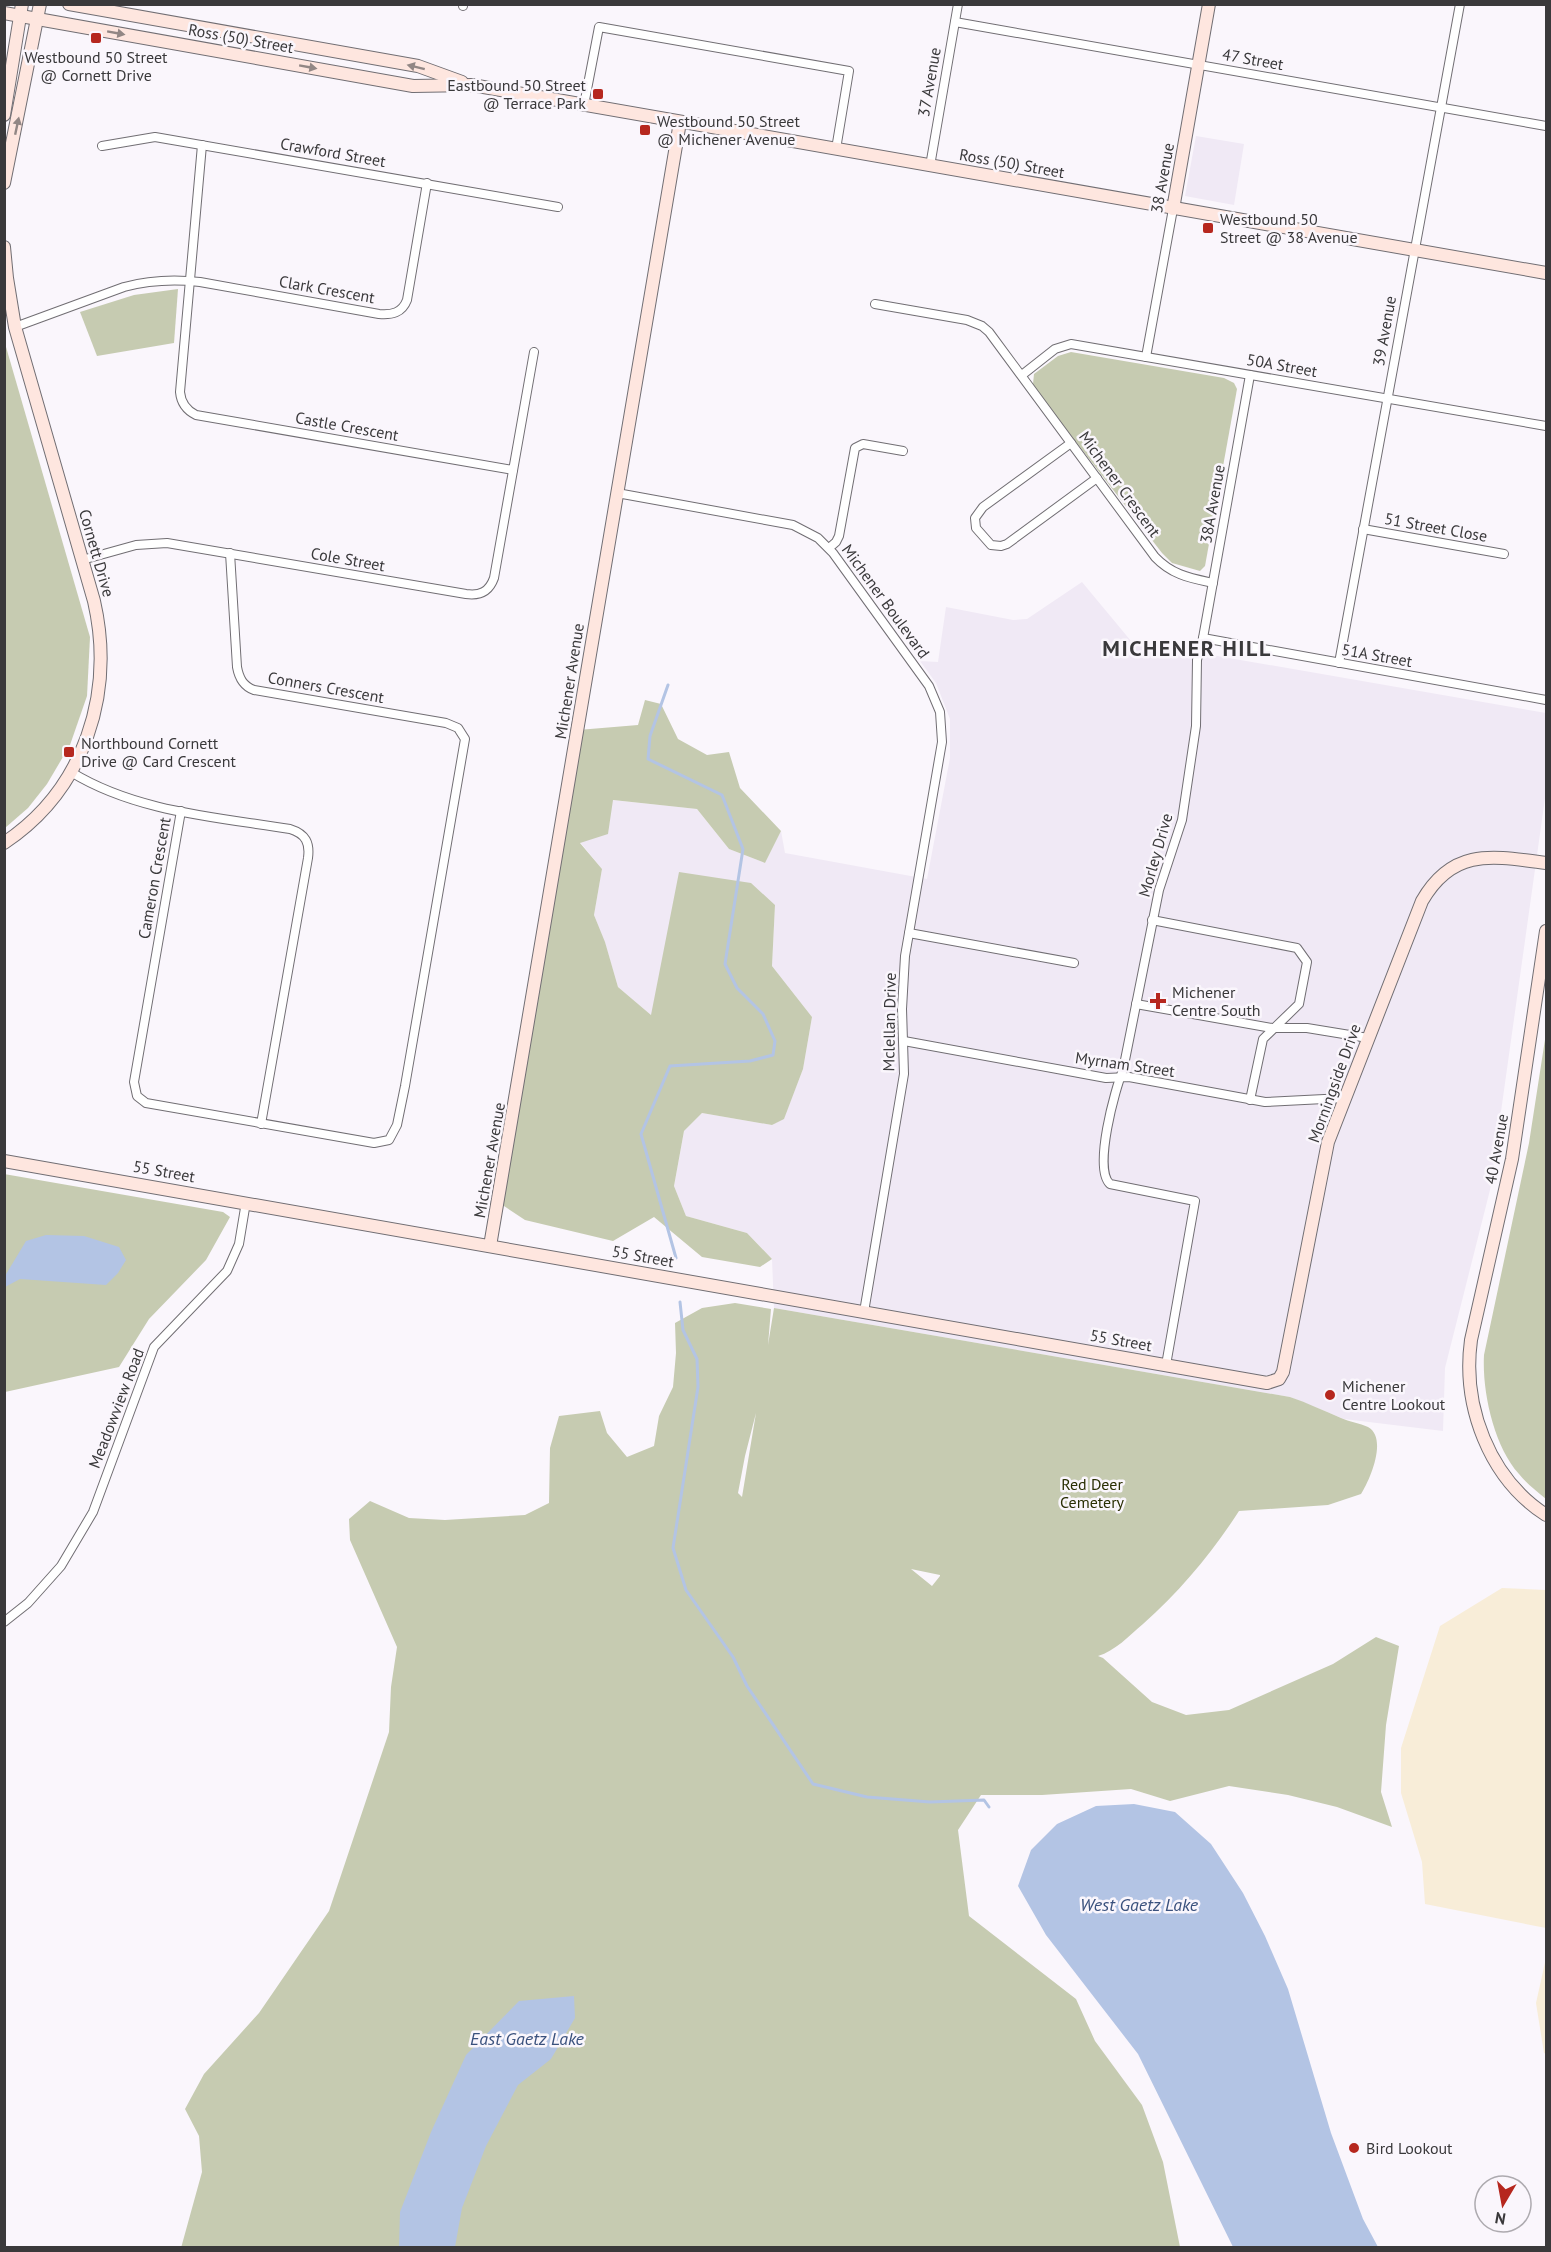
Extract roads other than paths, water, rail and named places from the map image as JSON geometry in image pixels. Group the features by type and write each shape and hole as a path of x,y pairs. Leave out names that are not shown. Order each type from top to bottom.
{"street":[{"path":"4,183 40,4"},
{"name":"Ross (50) Street","path":"69,4 418,66 472,85 1546,273"},
{"name":"37 Avenue","path":"930,166 958,4"},
{"name":"38 Avenue","path":"1146,357 1209,4"},
{"name":"39 Avenue","path":"1339,663 1460,4"},
{"path":"4,115 21,10"},
{"name":"Ross (50) Street","path":"4,13 21,10 37,19 413,86 472,85"},
{"name":"47 Street","path":"955,22 1546,126"},
{"path":"584,105 599,27 849,71 836,149"},
{"name":"Michener Avenue","path":"490,1246 680,122"},
{"name":"Crawford Street","path":"102,146 156,136 558,207"},
{"path":"189,281 202,145"},
{"name":"Clark Crescent","path":"15,327 134,284 157,280 189,281 379,314 397,313 405,306 407,300 427,183"},
{"name":"Cornett Drive","path":"4,247 15,327 100,630 101,674 99,693 88,736 71,772 35,818 4,843"},
{"name":"Castle Crescent","path":"189,281 180,392 184,406 191,412 513,470"},
{"name":"Michener Crescent","path":"875,304 975,323 989,332 1162,565 1181,576 1213,583"},
{"name":"50A Street","path":"1022,375 1055,349 1071,344 1546,426"},
{"path":"513,470 534,352"},
{"name":"38A Avenue","path":"1203,638 1250,375"},
{"path":"1071,443 983,507 975,518 976,528 991,545 1006,544 1097,478"},
{"path":"829,548 836,542 838,536 855,448 863,444 903,451"},
{"name":"Cole Street","path":"82,560 136,545 182,544 466,594 482,593 489,588 494,578 513,470"},
{"name":"Michener Boulevard","path":"617,493 793,525 818,538 829,548 924,678 936,701 942,721 942,749 909,933"},
{"name":"51 Street Close","path":"1363,529 1504,554"},
{"name":"Conners Crescent","path":"230,553 237,668 244,684 254,690 446,723 458,728 461,733"},
{"name":"51A Street","path":"1203,638 1546,700"},
{"name":"Morley Drive","path":"1166,1365 1195,1201 1116,1186 1105,1179 1103,1157 1115,1090 1123,1070 1159,890 1167,861 1179,833 1184,810 1196,726 1197,660 1203,638"},
{"name":"Cameron Crescent","path":"261,1124 309,844 302,835 290,829 181,811 134,1082 135,1092 141,1099 153,1105 261,1124 374,1143 389,1140 396,1131 465,746 461,733"},
{"path":"71,772 122,797 181,811"},
{"name":"Morningside Drive","path":"1275,1381 1282,1376 1283,1372 1328,1142 1416,915 1429,890 1441,876 1460,863 1480,858 1504,858 1546,863"},
{"path":"1152,920 1297,948 1307,962 1300,999 1292,1012 1272,1028 1262,1042 1250,1100"},
{"name":"40 Avenue","path":"1546,931 1512,1159 1471,1340 1469,1371 1473,1406 1486,1446 1510,1482 1524,1498 1546,1515"},
{"path":"909,933 1074,963"},
{"name":"Mclellan Drive","path":"864,1312 904,1074 902,998 909,933"},
{"path":"1136,1004 1272,1028 1307,1028 1368,1038"},
{"name":"Myrnam Street","path":"904,1041 1106,1078 1129,1077 1269,1103 1344,1098"},
{"name":"55 Street","path":"4,1161 1267,1383 1275,1381"},
{"name":"Meadowview Road","path":"4,1622 28,1603 61,1566 93,1512 154,1347 227,1271 239,1244 246,1202"}],"water":[{"path":"46,1235 84,1236 119,1247 126,1260 118,1273 106,1285 20,1279 5,1287 5,1276 26,1241"},
{"name":"West Gaetz Lake","path":"1134,1804 1175,1812 1211,1844 1243,1893 1288,1989 1331,2133 1363,2219 1378,2247 1233,2247 1138,2054 1046,1935 1018,1886 1031,1850 1057,1824 1096,1806"},
{"name":"East Gaetz Lake","path":"574,1996 575,2018 551,2059 518,2085 486,2146 462,2208 455,2247 399,2247 400,2212 431,2132 466,2055 519,2001"}],"waterway":[{"path":"668,685 650,736 648,759 722,795 743,849 725,964 737,988 763,1014 775,1041 773,1055 750,1061 670,1066 641,1134 676,1258"},
{"path":"680,1302 683,1330 697,1359 698,1387 673,1548 686,1590 733,1657 747,1686 813,1784 867,1797 930,1802 984,1800 989,1807"}],"place":[{"name":"Westbound 50 Street @ Cornett Drive","path":"96,38"},
{"name":"Eastbound 50 Street @ Terrace Park","path":"598,94"},
{"name":"Westbound 50 Street @ Michener Avenue","path":"645,130"},
{"name":"Westbound 50 Street @ 38 Avenue","path":"1208,228"},
{"name":"Northbound Cornett Drive @ Card Crescent","path":"69,752"},
{"name":"Michener Centre South","path":"1158,1001"},
{"name":"Michener Centre Lookout","path":"1330,1395"},
{"name":"Bird Lookout","path":"1354,2148"}],"district":[{"name":"MICHENER HILL","path":"1187,648"}],"park label":[{"name":"Red Deer Cemetery","path":"1092,1493"}]}
